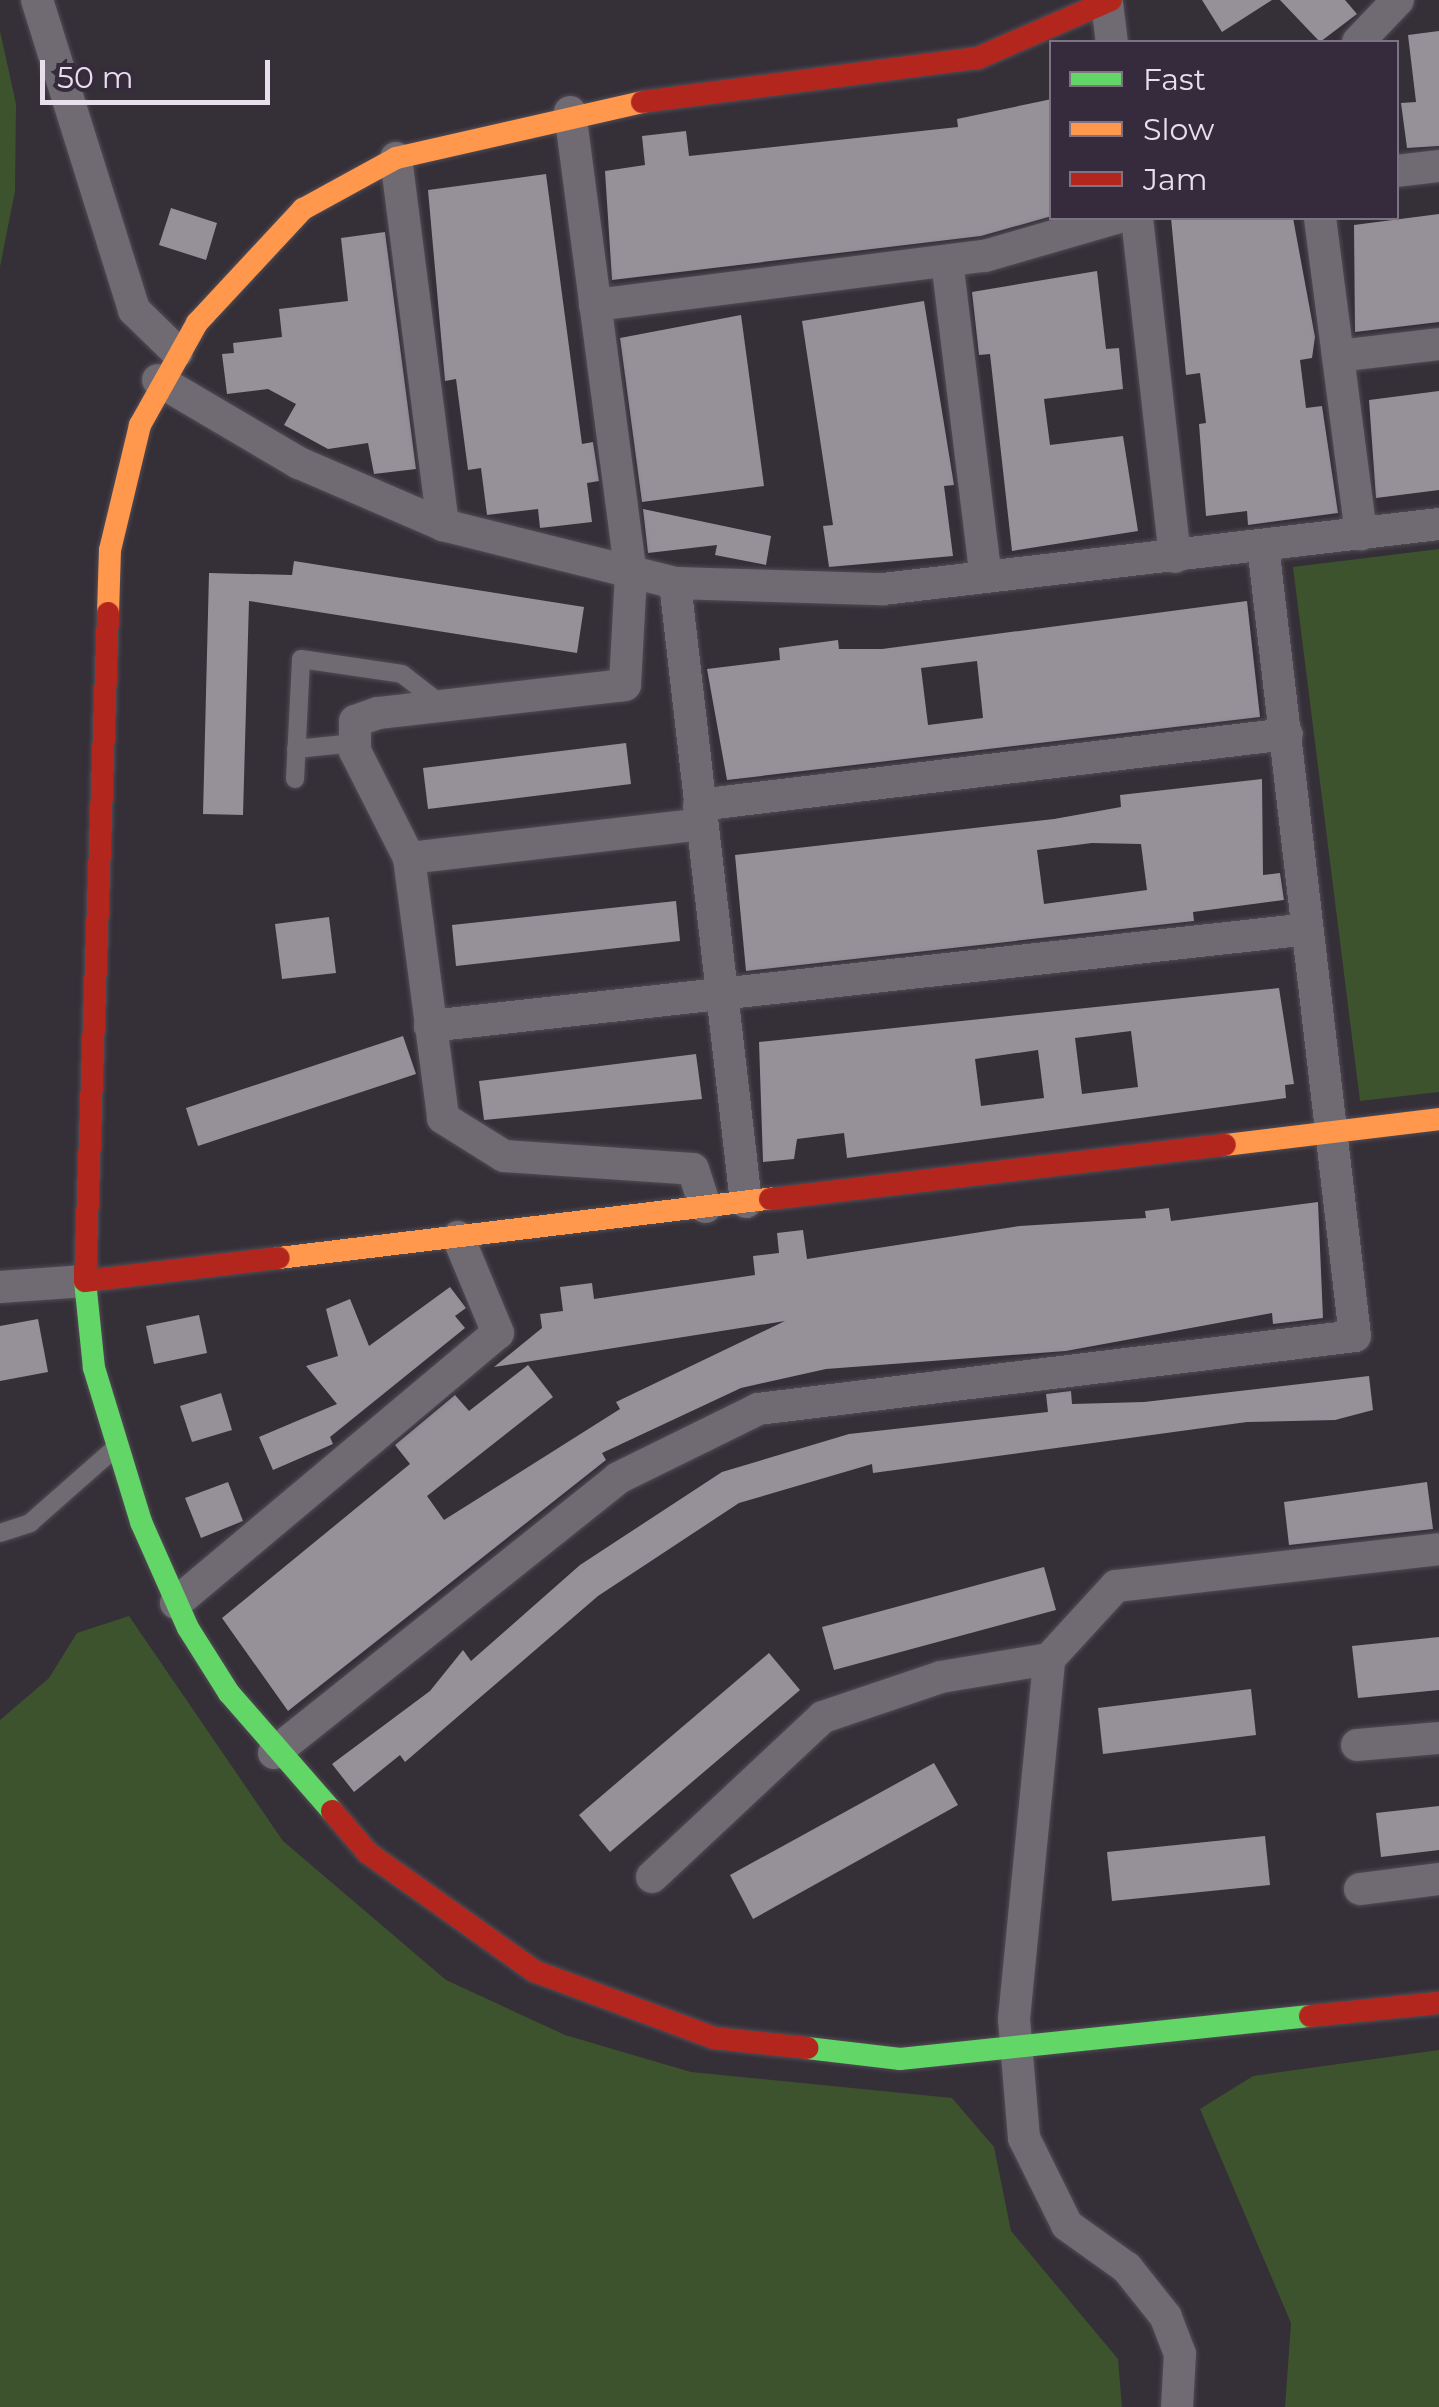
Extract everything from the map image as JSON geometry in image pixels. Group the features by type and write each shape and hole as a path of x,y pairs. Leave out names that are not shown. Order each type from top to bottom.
{"street":[{"path":"37,0 134,310 177,352"},
{"path":"1360,40 1398,0"},
{"path":"1112,40 1109,2 1037,40 961,61 570,112 396,158 303,209 177,352 158,380 110,550 85,1281 94,1368 118,1446 176,1603 274,1753 428,1901 582,1994 767,2048 900,2059 1014,2051 1439,2003"},
{"path":"570,112 630,574 624,685 437,702 354,721 355,743 409,858 444,1118 469,1142 537,1160 693,1170 705,1207"},
{"path":"396,158 443,524"},
{"path":"1399,171 1439,166"},
{"path":"595,305 946,260 1108,220"},
{"path":"1137,220 1175,556"},
{"path":"1320,220 1361,534"},
{"path":"946,260 986,577"},
{"path":"1338,356 1439,344"},
{"path":"158,380 299,463 443,524 675,583 883,589 1439,524"},
{"path":"274,1753 618,1478 758,1409 1355,1336 1263,546"},
{"path":"675,583 746,1202"},
{"path":"409,858 1287,734"},
{"path":"430,1026 1308,929"},
{"path":"0,1287 85,1281 1439,1119"},
{"path":"176,1603 498,1332 458,1237"},
{"path":"652,1877 823,1717 941,1677 1049,1658 1116,1586 1439,1549"},
{"path":"1049,1658 1014,2051 1036,2178 1067,2225 1127,2268 1166,2317 1180,2354 1177,2407"},
{"path":"1356,1745 1439,1738"},
{"path":"1360,1888 1439,1879"}],"lane":[{"path":"295,779 300,659 402,674 437,702"},
{"path":"296,750 355,743"},
{"path":"0,1533 30,1523 79,1470 118,1446"}],"green space":[{"path":"0,31 16,104 15,191 0,267"},
{"path":"1439,549 1439,1092 1360,1101 1293,567"},
{"path":"129,1616 283,1841 446,1980 565,2035 691,2072 952,2098 994,2147 1011,2231 1118,2359 1122,2407 0,2407 0,1720 49,1678 77,1633"},
{"path":"1439,2050 1439,2407 1285,2407 1291,2323 1200,2109 1253,2076"}],"building":[{"path":"1202,0 1272,0 1222,32"},
{"path":"1280,0 1345,0 1357,14 1318,40"},
{"path":"1439,31 1439,146 1407,148 1401,103 1416,102 1408,35"},
{"path":"1049,100 1049,217 981,236 612,280 605,171 645,165 642,136 686,131 689,156 958,127 957,119"},
{"path":"546,174 582,444 593,442 599,481 587,483 592,522 540,528 538,509 487,515 481,468 468,470 456,379 445,381 428,190"},
{"path":"171,208 217,223 206,260 159,245"},
{"path":"1439,214 1439,322 1355,332 1354,225"},
{"path":"1171,220 1293,220 1315,337 1312,358 1300,360 1306,408 1322,406 1338,513 1248,525 1247,511 1206,516 1199,424 1206,423 1200,373 1186,375"},
{"path":"385,232 416,469 374,474 368,443 328,449 284,425 296,404 268,389 227,394 222,354 234,353 233,343 282,337 279,309 348,301 341,238"},
{"path":"1097,271 1106,349 1119,348 1123,389 1044,399 1050,445 1123,436 1138,531 1012,551 990,354 979,355 972,292"},
{"path":"924,301 954,485 944,486 953,556 829,567 823,526 833,525 802,321"},
{"path":"741,315 764,486 642,502 620,338"},
{"path":"1439,391 1439,490 1376,498 1369,400"},
{"path":"643,509 771,536 766,565 715,555 717,545 648,553"},
{"path":"294,561 584,607 577,653 249,601 243,815 203,814 209,573 292,575"},
{"path":"1247,601 1260,717 727,780 707,669 780,660 779,648 838,640 839,649 882,649","holes":["977,661 983,718 928,725 921,668"]},
{"path":"626,743 631,784 428,809 423,768"},
{"path":"1262,779 1263,875 1280,873 1284,900 1193,912 1194,921 746,971 735,855 1054,819 1121,807 1120,795","holes":["1092,843 1141,844 1147,890 1044,904 1037,850"]},
{"path":"676,901 680,941 456,966 452,925"},
{"path":"329,917 336,973 282,979 275,924"},
{"path":"1279,988 1294,1084 1285,1085 1286,1098 847,1158 844,1133 797,1139 794,1159 763,1162 759,1042","holes":["1131,1031 1138,1087 1082,1094 1075,1038","1038,1050 1044,1098 981,1106 975,1059"]},
{"path":"403,1036 416,1074 198,1146 186,1108"},
{"path":"696,1054 702,1099 484,1120 479,1081"},
{"path":"1318,1202 1323,1318 1273,1324 1272,1313 1066,1351 826,1369 741,1388 602,1453 606,1460 288,1711 222,1618 410,1464 395,1445 455,1395 469,1411 528,1365 553,1397 427,1496 444,1520 620,1409 616,1402 785,1321 494,1367 542,1328 540,1314 563,1311 560,1287 592,1283 594,1299 755,1275 753,1256 779,1253 777,1233 803,1230 807,1259 1020,1226 1146,1218 1145,1211 1169,1208 1171,1221"},
{"path":"450,1287 466,1308 455,1316 465,1328 330,1437 333,1444 273,1470 259,1437 337,1404 306,1366 338,1356 326,1309 350,1299 369,1346"},
{"path":"199,1315 207,1353 154,1364 146,1326"},
{"path":"38,1319 48,1372 0,1381 0,1326"},
{"path":"1369,1376 1373,1410 1335,1420 1247,1422 873,1473 872,1464 739,1503 598,1596 405,1762 400,1755 354,1792 332,1764 430,1691 463,1650 471,1661 580,1565 722,1472 849,1434 1048,1412 1046,1394 1071,1391 1072,1404 1144,1402"},
{"path":"221,1393 232,1430 192,1442 180,1406"},
{"path":"228,1482 243,1521 201,1538 185,1498"},
{"path":"1427,1482 1433,1529 1289,1545 1284,1502"},
{"path":"1044,1567 1056,1610 834,1670 822,1627"},
{"path":"1439,1637 1439,1690 1358,1698 1352,1646"},
{"path":"769,1653 800,1690 610,1852 579,1815"},
{"path":"1251,1689 1256,1735 1103,1754 1098,1708"},
{"path":"934,1763 958,1805 753,1919 730,1875"},
{"path":"1439,1806 1439,1850 1381,1857 1376,1813"},
{"path":"1265,1836 1270,1885 1112,1901 1107,1852"}],"traffic: fast":[{"path":"85,1281 94,1368 141,1522 188,1628 229,1693 332,1811"},
{"path":"807,2048 900,2059 1310,2016"}],"traffic: slow":[{"path":"108,613 110,550 140,425 197,323 303,209 396,158 642,102"},
{"path":"1225,1145 1439,1119"},
{"path":"279,1258 770,1199"}],"traffic: jam":[{"path":"642,102 978,58 1111,0"},
{"path":"108,613 85,1281 279,1258"},
{"path":"770,1199 1225,1145"},
{"path":"332,1811 368,1853 534,1971 714,2038 807,2048"},
{"path":"1310,2016 1439,2003"}]}
